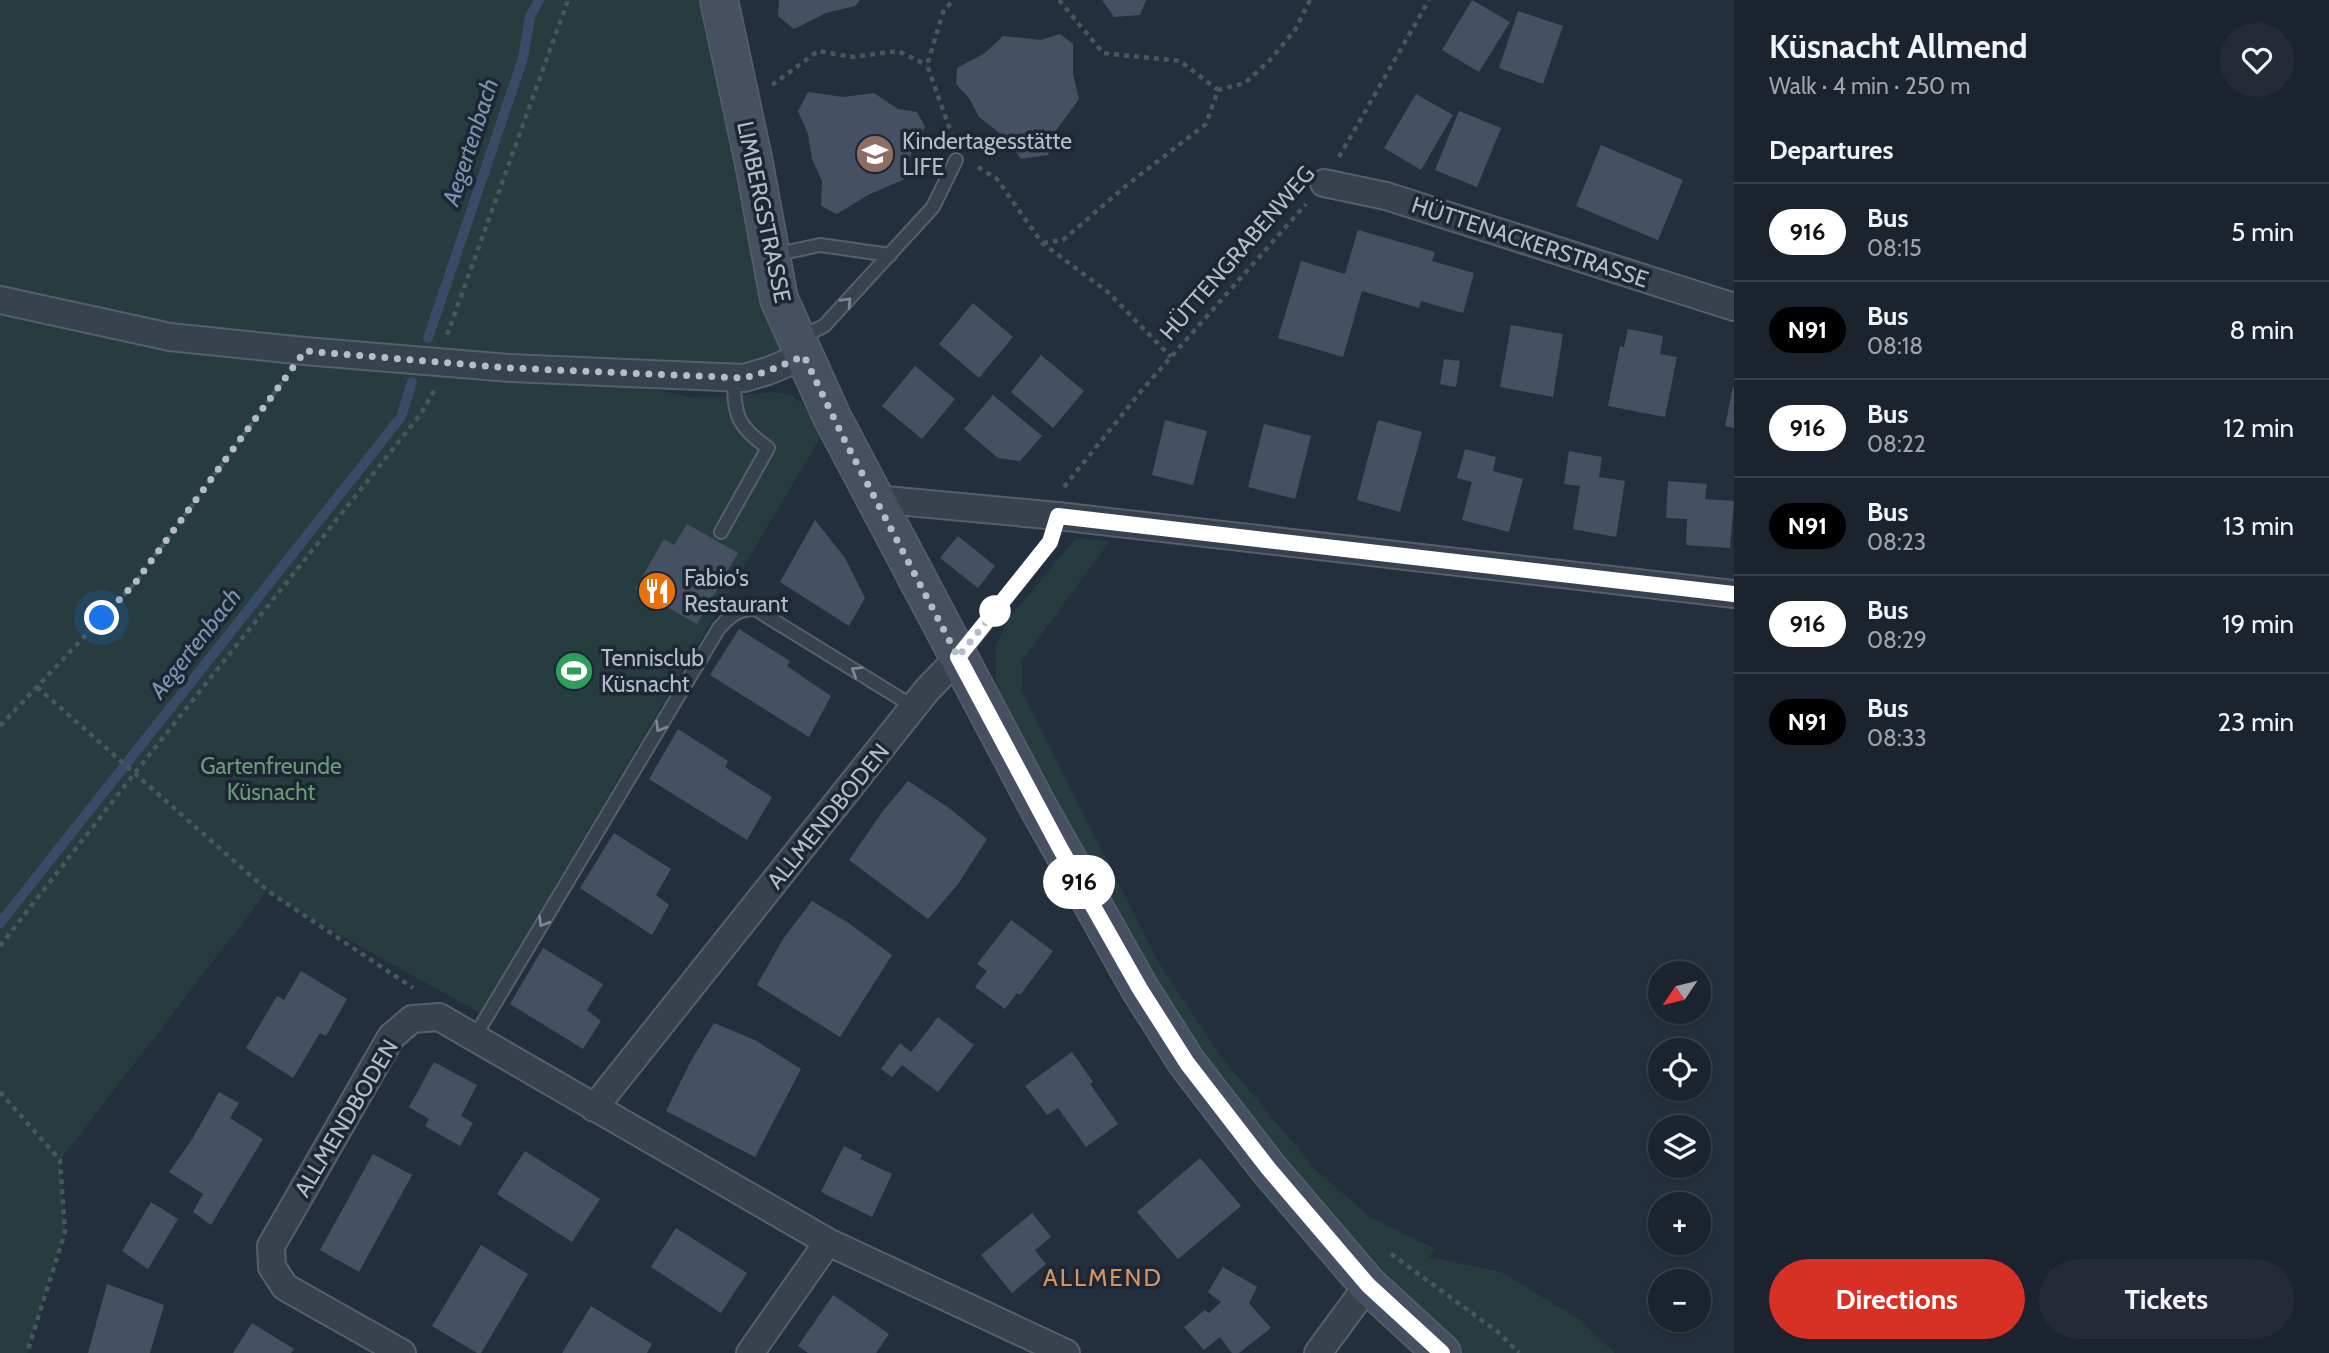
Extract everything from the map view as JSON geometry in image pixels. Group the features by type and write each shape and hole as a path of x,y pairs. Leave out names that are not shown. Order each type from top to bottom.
{"street":[{"name":"LIMBERGSTRASSE","path":"719,0 754,163 779,299 832,417 958,657 1067,860 1140,989 1187,1063 1268,1168 1368,1285 1442,1353"},
{"name":"HÜTTENACKERSTRASSE","path":"1324,183 1386,196 1734,307"},
{"path":"0,300 170,337 510,368 744,378 768,371 800,347"},
{"path":"875,499 1058,516 1734,594"},
{"name":"ALLMENDBODEN","path":"594,1108 914,708 958,657"},
{"path":"439,1017 828,1242 1066,1353"},
{"name":"ALLMENDBODEN","path":"402,1353 285,1287 272,1267 271,1245 391,1037 412,1019 439,1017"},
{"path":"750,1353 828,1242"},
{"path":"1318,1353 1368,1285"}],"lane":[{"path":"800,347 824,326 933,206 962,160"},
{"path":"770,256 820,245 890,255"},
{"path":"721,532 768,448 741,425 734,409 734,378"},
{"path":"958,657 1050,542 1058,516"},
{"path":"474,1038 719,628 729,616 742,609 755,609 914,708"}],"path":[{"path":"0,946 420,415 439,382 447,336 568,0"},
{"path":"954,142 927,65 944,9 955,0"},
{"path":"1059,0 1103,53 1180,61 1218,90"},
{"path":"1218,90 1245,83 1270,60 1295,30 1310,0"},
{"name":"HÜTTENGRABENWEG","path":"1058,516 1064,486 1171,357 1324,183 1429,0"},
{"path":"772,85 818,51 853,57 898,51 927,65"},
{"path":"1042,243 1063,240 1206,124 1218,90"},
{"path":"962,160 997,180 1042,243 1109,293 1171,357"},
{"path":"0,726 135,583 305,351"},
{"path":"37,687 268,891 415,989 439,1017"},
{"path":"0,1092 60,1160 65,1232 27,1353"},
{"path":"1389,1252 1498,1332 1519,1353"}],"green space":[{"name":"Gartenfreunde Küsnacht","path":"0,0 719,0 804,356 768,371 604,383 691,397 713,398 775,392 791,395 802,403 821,436 480,1013 316,922 267,891 60,1160 65,1232 27,1353 0,1353"},
{"path":"1076,538 1110,541 1022,660 1022,691 1157,960 1218,1053 1315,1169 1371,1218 1436,1249 1429,1257 1501,1272 1580,1320 1615,1353 1442,1353 1382,1274 1204,1060 1148,972 996,693 996,646 1009,618"}],"building":[{"path":"779,0 860,0 855,6 826,13 794,29 778,16"},
{"path":"1102,0 1146,0 1140,15 1114,17"},
{"path":"1472,0 1510,22 1479,72 1442,50"},
{"path":"1518,11 1563,26 1543,84 1499,68"},
{"path":"1060,34 1073,44 1073,74 1079,99 1055,132 1048,155 1021,159 1007,139 979,117 969,98 956,84 957,68 985,53 1003,36 1041,40"},
{"path":"808,92 843,97 874,93 898,109 917,112 925,127 911,154 905,179 868,195 837,214 821,206 822,181 812,159 808,134 798,111"},
{"path":"1416,94 1453,115 1421,170 1384,148"},
{"path":"1459,111 1501,128 1477,187 1435,170"},
{"path":"1601,145 1683,180 1658,240 1576,206"},
{"path":"1358,230 1435,252 1432,261 1474,273 1463,313 1421,301 1419,308 1362,291 1343,357 1278,338 1301,261 1345,274"},
{"path":"973,303 1013,337 979,378 939,344"},
{"path":"1511,325 1563,334 1553,397 1500,387"},
{"path":"1628,329 1663,336 1660,354 1677,357 1665,417 1608,406 1620,346 1624,347"},
{"path":"1041,355 1084,391 1053,428 1011,392"},
{"path":"1444,359 1460,361 1456,387 1440,384"},
{"path":"915,366 955,399 922,439 882,406"},
{"path":"1734,388 1734,428 1725,426"},
{"path":"993,395 1042,436 1020,461 998,458 964,429"},
{"path":"1165,420 1207,431 1193,485 1152,475"},
{"path":"1378,420 1422,432 1400,512 1357,500"},
{"path":"1264,424 1311,436 1295,499 1248,487"},
{"path":"1465,449 1496,457 1493,471 1523,479 1509,532 1462,520 1472,482 1457,478"},
{"path":"1569,451 1602,457 1599,477 1625,481 1616,537 1573,529 1580,486 1564,484"},
{"path":"1668,481 1707,484 1705,499 1734,501 1730,548 1686,545 1687,519 1666,518"},
{"path":"815,520 845,558 865,598 849,626 780,582"},
{"path":"687,524 738,553 697,624 635,589 664,539 674,545"},
{"path":"958,536 995,566 978,588 940,558"},
{"path":"739,629 790,661 787,666 831,696 809,737 710,675"},
{"path":"678,729 728,761 725,767 772,797 747,840 649,779"},
{"path":"908,781 949,808 987,839 958,884 928,919 849,860"},
{"path":"614,833 671,869 656,895 669,905 652,935 580,888"},
{"path":"812,901 850,924 892,955 840,1037 757,985 783,939"},
{"path":"1011,920 1053,951 1020,995 1017,993 1005,1009 975,987 987,971 977,964"},
{"path":"543,948 603,984 587,1010 601,1021 583,1049 510,1004"},
{"path":"301,971 347,999 326,1036 320,1033 293,1078 246,1048 277,996 284,1000"},
{"path":"938,1017 974,1045 938,1092 902,1065 892,1077 881,1069 900,1043 911,1052"},
{"path":"714,1023 755,1040 801,1069 755,1157 666,1111"},
{"path":"1072,1052 1118,1124 1086,1147 1058,1108 1047,1115 1025,1086"},
{"path":"434,1062 477,1085 461,1116 473,1123 460,1146 425,1126 429,1119 409,1107"},
{"path":"219,1092 239,1103 230,1118 263,1139 211,1225 193,1212 203,1194 169,1172 191,1141"},
{"path":"844,1146 862,1155 860,1159 892,1174 872,1217 821,1192"},
{"path":"525,1151 600,1199 572,1242 497,1194"},
{"path":"373,1154 412,1175 359,1272 320,1250"},
{"path":"1200,1158 1241,1206 1178,1259 1137,1212"},
{"path":"151,1202 178,1219 148,1269 122,1251"},
{"path":"1032,1213 1051,1237 1035,1250 1046,1264 1012,1293 981,1255"},
{"path":"676,1228 747,1273 721,1313 651,1267"},
{"path":"481,1245 528,1274 481,1353 477,1353 432,1326"},
{"path":"1223,1267 1257,1287 1249,1303 1271,1328 1239,1353 1232,1353 1220,1337 1204,1350 1184,1327 1205,1310 1209,1313 1221,1302 1208,1292"},
{"path":"107,1284 164,1305 150,1353 88,1353"},
{"path":"833,1295 889,1334 876,1353 808,1353 798,1346"},
{"path":"591,1306 652,1344 647,1353 562,1353"},
{"path":"252,1323 294,1349 291,1353 233,1353"}],"waterway":[{"name":"Aegertenbach","path":"428,338 523,58 530,17 539,0"},
{"name":"Aegertenbach","path":"0,923 401,417 412,382"}],"bus line":[{"name":"916","path":"1442,1353 1368,1285 1268,1168 1187,1063 1140,989 1060,848 958,657 1050,542 1058,516 1734,594"}],"place":[{"name":"Kindertagesstätte LIFE","path":"875,154"},
{"name":"Fabio's Restaurant","path":"657,591"},
{"name":"Tennisclub Küsnacht","path":"574,671"}],"district":[{"name":"ALLMEND","path":"1103,1277"}],"route":[{"path":"102,618 135,583 305,351 510,368 744,378 804,356 832,417 958,657 995,611"}]}
